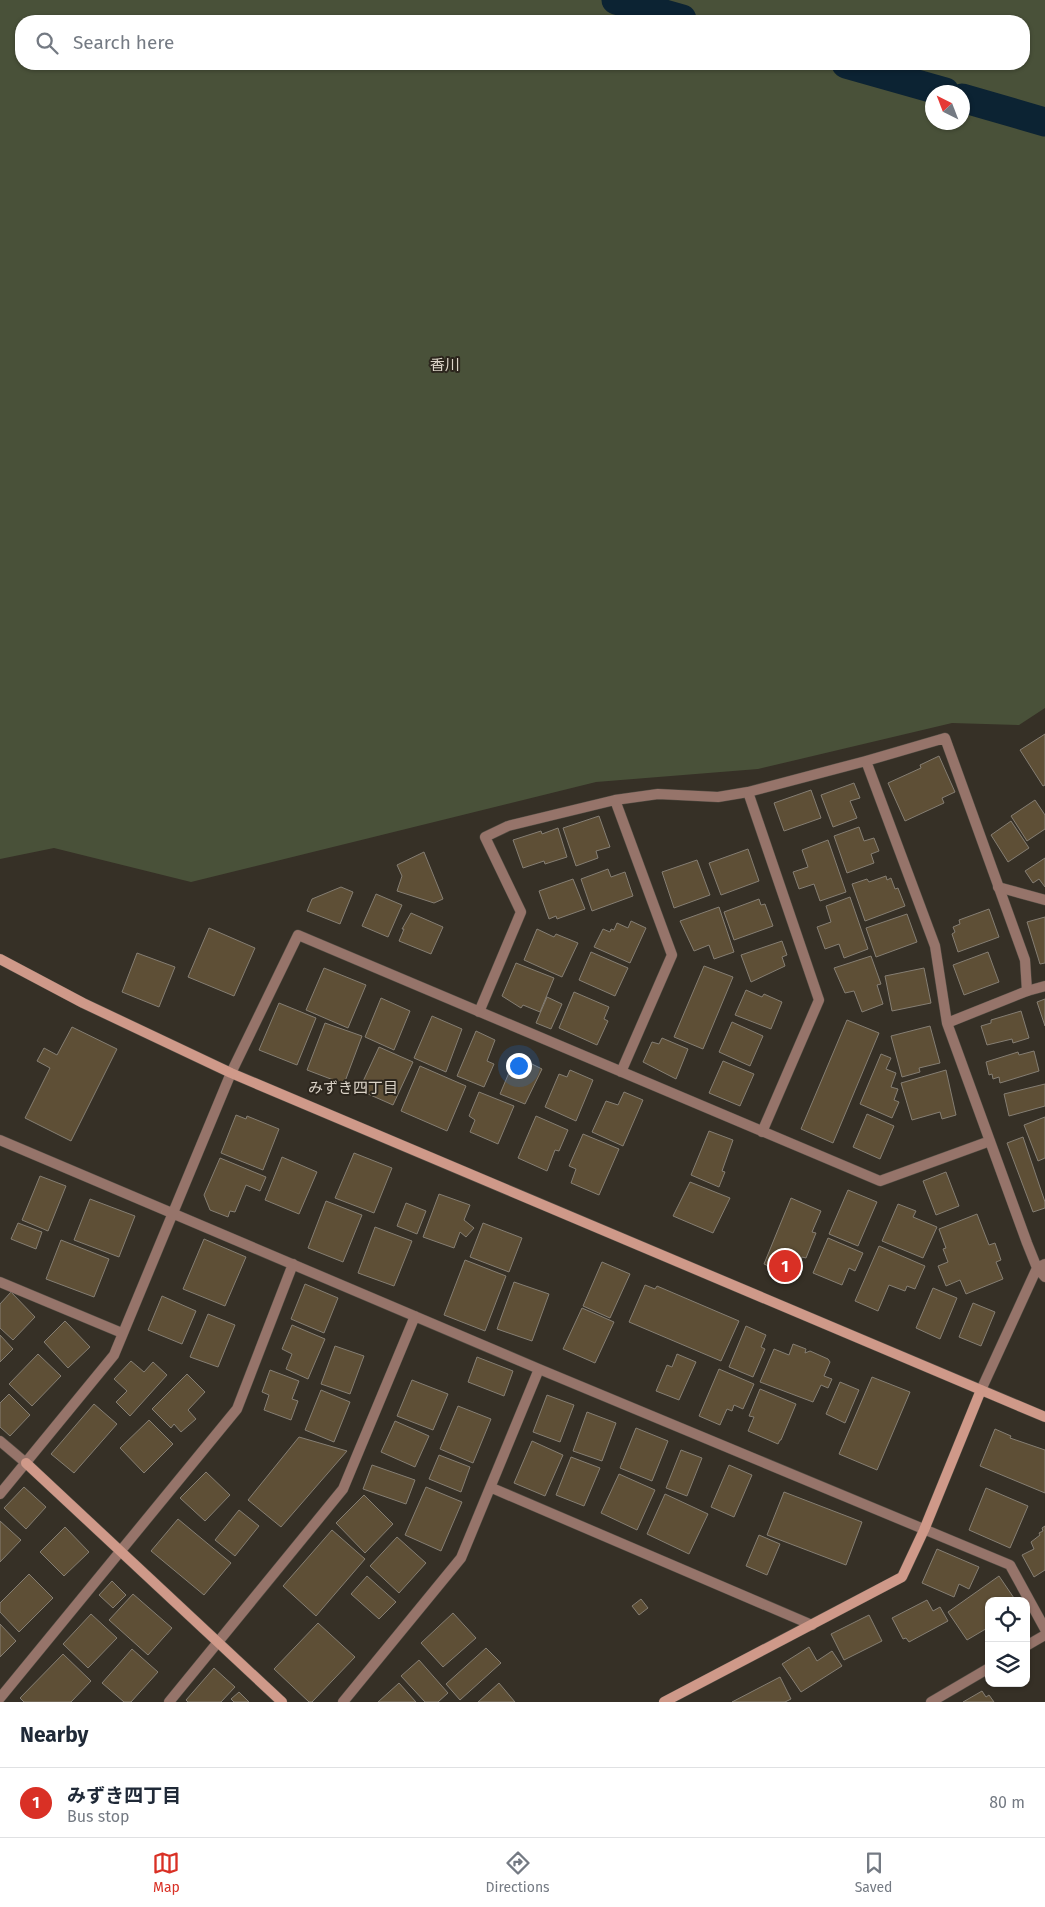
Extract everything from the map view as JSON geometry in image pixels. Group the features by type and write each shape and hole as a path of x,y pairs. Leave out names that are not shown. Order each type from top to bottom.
{"street":[{"path":"479,1012 521,912 485,837 508,826 614,800 658,794 718,797 748,792 945,738 1024,960 1027,991"},
{"path":"866,761 935,946 947,1022 990,1141 1045,1277"},
{"path":"748,792 819,1000 762,1132"},
{"path":"614,800 672,955 621,1072"},
{"path":"998,887 1045,900"},
{"path":"0,1494 114,1355 231,1073 298,935 880,1182 990,1141"},
{"path":"0,959 83,1003 231,1073 1045,1417"},
{"path":"947,1022 1027,991 1045,986"},
{"path":"0,1140 539,1369 1010,1565 1045,1629"},
{"path":"0,1698 237,1409 293,1264"},
{"path":"664,1702 902,1577 924,1530 981,1390 1041,1266"},
{"path":"0,1282 122,1333"},
{"path":"169,1702 343,1489 415,1316"},
{"path":"343,1702 461,1558 492,1488 539,1369"},
{"path":"0,1441 26,1463 282,1702"},
{"path":"492,1488 812,1625"},
{"path":"1030,1644 1045,1635"},
{"path":"931,1702 985,1670"}],"green space":[{"path":"0,0 1045,0 1045,708 1019,725 952,723 758,769 596,782 191,882 54,848 0,859"}],"building":[{"path":"1045,734 1045,785 1043,786 1020,750"},
{"path":"939,756 955,792 942,798 944,803 905,821 888,783 921,768 920,765"},
{"path":"854,783 860,798 850,801 857,818 833,827 821,795"},
{"path":"811,790 821,818 784,831 774,803"},
{"path":"1035,800 1045,815 1045,829 1027,841 1011,816"},
{"path":"599,816 610,847 596,851 598,858 576,866 563,828"},
{"path":"1011,821 1029,848 1008,862 991,835"},
{"path":"859,827 864,841 874,838 879,851 871,854 874,863 847,873 834,836"},
{"path":"558,828 567,857 545,864 544,861 523,868 513,840 541,831 542,834"},
{"path":"828,840 846,892 820,901 814,884 799,889 793,872 808,867 802,850"},
{"path":"748,849 759,881 721,895 709,863"},
{"path":"424,852 443,899 434,903 397,891 402,876 397,865"},
{"path":"1045,858 1045,887 1039,879 1033,883 1025,871"},
{"path":"697,860 710,895 674,908 662,872"},
{"path":"608,869 611,877 625,872 633,896 592,911 581,879"},
{"path":"886,876 887,880 891,878 895,889 898,888 905,906 865,921 852,884 867,879 869,882"},
{"path":"573,879 585,909 557,919 556,916 549,919 539,891"},
{"path":"341,887 353,892 340,924 307,911 312,899"},
{"path":"376,894 402,905 388,937 362,926"},
{"path":"850,897 868,949 844,958 839,944 825,949 817,927 831,922 826,906"},
{"path":"759,899 761,905 765,904 773,926 734,940 724,912"},
{"path":"719,907 734,952 714,959 709,945 694,951 680,921"},
{"path":"989,909 999,937 958,952 952,934 955,932 953,927 960,924 959,920"},
{"path":"411,913 443,927 431,954 399,941 404,929 402,929"},
{"path":"907,914 917,942 876,957 866,928"},
{"path":"1045,917 1045,963 1040,964 1027,922"},
{"path":"631,921 646,928 630,963 594,947 603,929 610,932 611,929 614,930 617,923 628,928"},
{"path":"209,928 255,948 234,996 188,977"},
{"path":"537,929 554,937 556,934 578,943 562,977 524,960"},
{"path":"782,941 787,955 782,957 785,966 751,982 741,955"},
{"path":"591,952 628,968 615,996 579,980"},
{"path":"988,952 999,982 964,995 953,965"},
{"path":"137,953 175,967 159,1007 122,992"},
{"path":"871,956 881,984 877,985 883,1004 862,1012 854,991 845,993 834,968"},
{"path":"516,963 554,978 540,1012 523,1005 521,1008 502,996"},
{"path":"704,966 733,977 703,1049 674,1037"},
{"path":"324,968 366,985 348,1028 306,1010"},
{"path":"924,968 931,1003 892,1011 885,976"},
{"path":"746,990 762,997 764,994 782,1002 771,1029 735,1015"},
{"path":"574,992 609,1007 604,1019 608,1021 597,1045 559,1028"},
{"path":"547,997 562,1004 551,1029 536,1023"},
{"path":"381,998 410,1011 394,1050 365,1037"},
{"path":"1045,999 1045,1026 1037,1002"},
{"path":"279,1003 316,1018 297,1065 259,1050"},
{"path":"1021,1011 1029,1038 1013,1043 1012,1039 987,1045 981,1026 991,1023 991,1020"},
{"path":"432,1016 462,1029 446,1072 414,1058"},
{"path":"847,1020 879,1033 833,1143 801,1129"},
{"path":"732,1022 763,1036 750,1066 719,1052"},
{"path":"325,1023 362,1036 344,1084 307,1070"},
{"path":"930,1026 940,1063 919,1068 920,1072 902,1077 891,1036"},
{"path":"72,1027 117,1049 71,1141 25,1118 50,1068 37,1061 44,1048 57,1055"},
{"path":"476,1031 495,1040 487,1061 494,1064 484,1087 457,1076"},
{"path":"662,1038 688,1049 676,1079 643,1062 652,1042 659,1044"},
{"path":"379,1047 413,1062 393,1105 359,1090"},
{"path":"1034,1051 1039,1071 1000,1083 999,1077 993,1079 992,1074 989,1075 986,1062 1018,1052 1019,1055"},
{"path":"881,1054 891,1058 886,1069 896,1073 891,1087 898,1089 894,1100 899,1102 892,1118 860,1104"},
{"path":"516,1056 542,1069 525,1104 500,1094"},
{"path":"723,1061 754,1074 740,1106 709,1093"},
{"path":"420,1066 466,1086 447,1131 401,1111"},
{"path":"570,1070 593,1080 576,1121 545,1107 559,1074 567,1077"},
{"path":"946,1070 956,1115 942,1119 940,1112 912,1120 901,1083"},
{"path":"1045,1084 1045,1106 1009,1116 1004,1094"},
{"path":"479,1092 514,1106 498,1144 470,1132 475,1120 469,1116"},
{"path":"624,1092 643,1100 623,1146 592,1132 606,1101 618,1105"},
{"path":"867,1114 894,1126 880,1159 853,1147"},
{"path":"236,1115 246,1119 247,1116 279,1129 263,1170 221,1153"},
{"path":"536,1116 568,1130 559,1151 555,1150 547,1171 518,1158"},
{"path":"1045,1117 1045,1158 1038,1161 1024,1125"},
{"path":"709,1131 733,1140 722,1171 725,1172 719,1187 691,1175"},
{"path":"583,1134 619,1149 599,1195 571,1183 576,1169 569,1166"},
{"path":"1023,1137 1045,1202 1045,1208 1033,1212 1007,1143"},
{"path":"354,1153 392,1168 374,1213 335,1198"},
{"path":"282,1157 317,1172 299,1214 265,1200"},
{"path":"220,1158 266,1177 260,1191 246,1185 235,1212 230,1211 228,1217 210,1210 204,1195"},
{"path":"946,1172 959,1206 936,1215 923,1181"},
{"path":"40,1176 66,1186 48,1231 22,1220"},
{"path":"690,1182 730,1198 713,1233 673,1216"},
{"path":"848,1190 877,1202 858,1246 829,1234"},
{"path":"439,1194 470,1205 464,1220 474,1228 466,1237 460,1232 454,1248 423,1237"},
{"path":"791,1198 821,1211 812,1232 816,1233 806,1258 802,1257 793,1277 764,1264"},
{"path":"90,1199 135,1216 119,1257 74,1240"},
{"path":"326,1201 362,1215 343,1262 308,1248"},
{"path":"406,1203 426,1211 417,1234 397,1226"},
{"path":"898,1204 916,1211 913,1217 937,1227 923,1258 882,1241"},
{"path":"977,1214 989,1245 995,1243 1001,1260 996,1262 1003,1279 966,1294 960,1280 946,1286 938,1266 948,1262 943,1249 946,1248 939,1229"},
{"path":"18,1223 42,1232 36,1249 11,1239"},
{"path":"483,1223 522,1238 509,1272 470,1257"},
{"path":"375,1227 412,1241 394,1286 358,1273"},
{"path":"828,1238 863,1253 855,1271 849,1268 842,1285 813,1273"},
{"path":"204,1239 246,1257 225,1306 183,1289"},
{"path":"61,1240 109,1259 94,1297 46,1279"},
{"path":"879,1246 925,1266 915,1289 907,1286 905,1291 889,1285 878,1311 855,1301"},
{"path":"465,1260 506,1276 485,1331 444,1315"},
{"path":"602,1262 630,1274 610,1318 583,1306"},
{"path":"514,1282 549,1294 532,1341 497,1329"},
{"path":"305,1284 338,1298 324,1333 291,1319"},
{"path":"645,1285 655,1289 657,1286 739,1321 721,1361 629,1322"},
{"path":"933,1288 957,1298 940,1339 916,1328"},
{"path":"11,1292 35,1317 13,1340 0,1328 0,1304"},
{"path":"162,1296 196,1311 182,1344 148,1330"},
{"path":"973,1303 995,1312 981,1346 959,1337"},
{"path":"582,1308 614,1322 595,1363 563,1349"},
{"path":"208,1314 235,1325 218,1367 190,1357"},
{"path":"65,1321 90,1347 68,1368 44,1342"},
{"path":"292,1325 325,1339 308,1379 286,1369 292,1354 282,1349"},
{"path":"746,1326 766,1335 761,1347 765,1349 753,1377 729,1367"},
{"path":"0,1335 13,1349 0,1362"},
{"path":"793,1344 806,1349 805,1353 810,1351 828,1359 830,1362 824,1376 832,1379 828,1388 821,1385 813,1402 760,1382 774,1349 789,1355"},
{"path":"335,1346 364,1356 350,1394 321,1384"},
{"path":"38,1354 61,1376 32,1406 9,1384"},
{"path":"677,1354 696,1362 679,1400 656,1391 667,1365 672,1367"},
{"path":"477,1357 513,1371 504,1396 468,1382"},
{"path":"131,1361 144,1372 153,1362 167,1375 130,1416 116,1402 127,1391 114,1379"},
{"path":"719,1369 754,1384 743,1409 734,1405 732,1411 727,1409 720,1425 699,1416"},
{"path":"270,1370 299,1381 292,1399 298,1401 291,1420 264,1410 269,1395 262,1392"},
{"path":"187,1374 205,1392 188,1410 196,1419 181,1432 174,1424 171,1428 152,1409"},
{"path":"872,1377 910,1392 877,1470 839,1454"},
{"path":"412,1380 448,1394 433,1430 397,1416"},
{"path":"840,1382 859,1390 845,1423 826,1414"},
{"path":"760,1389 796,1404 778,1444 748,1431 754,1417 749,1416"},
{"path":"321,1390 350,1402 334,1442 305,1430"},
{"path":"9,1394 30,1415 10,1436 0,1427 0,1403"},
{"path":"547,1395 574,1405 560,1442 533,1432"},
{"path":"94,1404 117,1424 74,1473 51,1454"},
{"path":"458,1406 491,1419 473,1463 440,1449"},
{"path":"587,1412 616,1423 602,1461 573,1451"},
{"path":"149,1420 173,1444 144,1473 120,1448"},
{"path":"395,1421 429,1436 415,1467 381,1452"},
{"path":"636,1428 668,1441 652,1481 620,1468"},
{"path":"995,1429 1011,1436 1010,1438 1045,1450 1045,1493 980,1466"},
{"path":"299,1437 347,1451 281,1527 248,1500"},
{"path":"532,1441 563,1455 545,1496 514,1483"},
{"path":"681,1450 702,1458 687,1496 666,1488"},
{"path":"439,1455 470,1467 461,1492 429,1479"},
{"path":"571,1457 600,1468 584,1506 556,1495"},
{"path":"372,1465 415,1480 406,1504 363,1489"},
{"path":"729,1465 752,1475 734,1517 711,1507"},
{"path":"206,1472 230,1495 205,1521 180,1498"},
{"path":"619,1474 655,1490 637,1530 601,1513"},
{"path":"24,1487 46,1507 26,1529 4,1508"},
{"path":"426,1487 462,1502 441,1551 405,1535"},
{"path":"986,1488 1028,1506 1010,1548 969,1530"},
{"path":"784,1492 862,1522 846,1565 767,1535"},
{"path":"665,1494 708,1514 689,1554 647,1534"},
{"path":"364,1495 393,1524 365,1553 336,1523"},
{"path":"239,1510 259,1526 235,1556 215,1540"},
{"path":"178,1519 231,1563 204,1595 151,1551"},
{"path":"0,1521 21,1540 0,1562"},
{"path":"1045,1526 1045,1570 1034,1577 1022,1555 1034,1549 1031,1542 1040,1535 1039,1533 1043,1531 1042,1528"},
{"path":"65,1527 89,1552 64,1576 40,1552"},
{"path":"332,1530 365,1559 316,1616 283,1586"},
{"path":"759,1535 780,1544 767,1575 746,1566"},
{"path":"397,1537 426,1563 399,1593 370,1566"},
{"path":"937,1549 979,1567 969,1589 959,1584 954,1597 922,1583"},
{"path":"29,1574 53,1598 19,1632 0,1612 0,1603"},
{"path":"367,1576 396,1602 379,1619 351,1594"},
{"path":"999,1576 1013,1597 985,1597 985,1629 967,1640 948,1612"},
{"path":"112,1581 126,1595 113,1608 99,1595"},
{"path":"133,1594 172,1628 148,1655 109,1620"},
{"path":"641,1599 648,1608 639,1615 632,1606"},
{"path":"927,1600 933,1611 940,1607 948,1621 909,1642 906,1638 903,1639 892,1618"},
{"path":"453,1613 476,1638 443,1667 421,1643"},
{"path":"91,1614 117,1638 88,1668 63,1644"},
{"path":"869,1615 882,1641 844,1660 831,1634"},
{"path":"318,1623 355,1657 312,1702 309,1702 274,1669"},
{"path":"0,1624 16,1641 0,1657"},
{"path":"809,1647 817,1661 832,1651 842,1666 801,1692 782,1664"},
{"path":"486,1648 501,1663 460,1700 446,1684"},
{"path":"132,1649 158,1672 131,1702 124,1702 102,1683"},
{"path":"63,1654 91,1681 71,1702 24,1702 20,1698"},
{"path":"419,1660 448,1693 438,1702 425,1702 401,1676"},
{"path":"214,1668 235,1687 221,1702 188,1702 186,1700"},
{"path":"780,1677 791,1699 785,1702 732,1702"},
{"path":"399,1683 416,1702 378,1702"},
{"path":"499,1683 515,1702 478,1702"},
{"path":"982,1691 986,1697 989,1695 994,1702 963,1702"},
{"path":"239,1692 249,1702 234,1702 231,1699"}],"waterway":[{"path":"616,0 668,15"},
{"path":"867,70 925,86"},
{"path":"970,100 1045,122"}],"place":[{"name":"みずき四丁目","path":"785,1266"}],"district":[{"name":"香川","path":"445,365"},
{"name":"みずき四丁目","path":"353,1088"}]}
